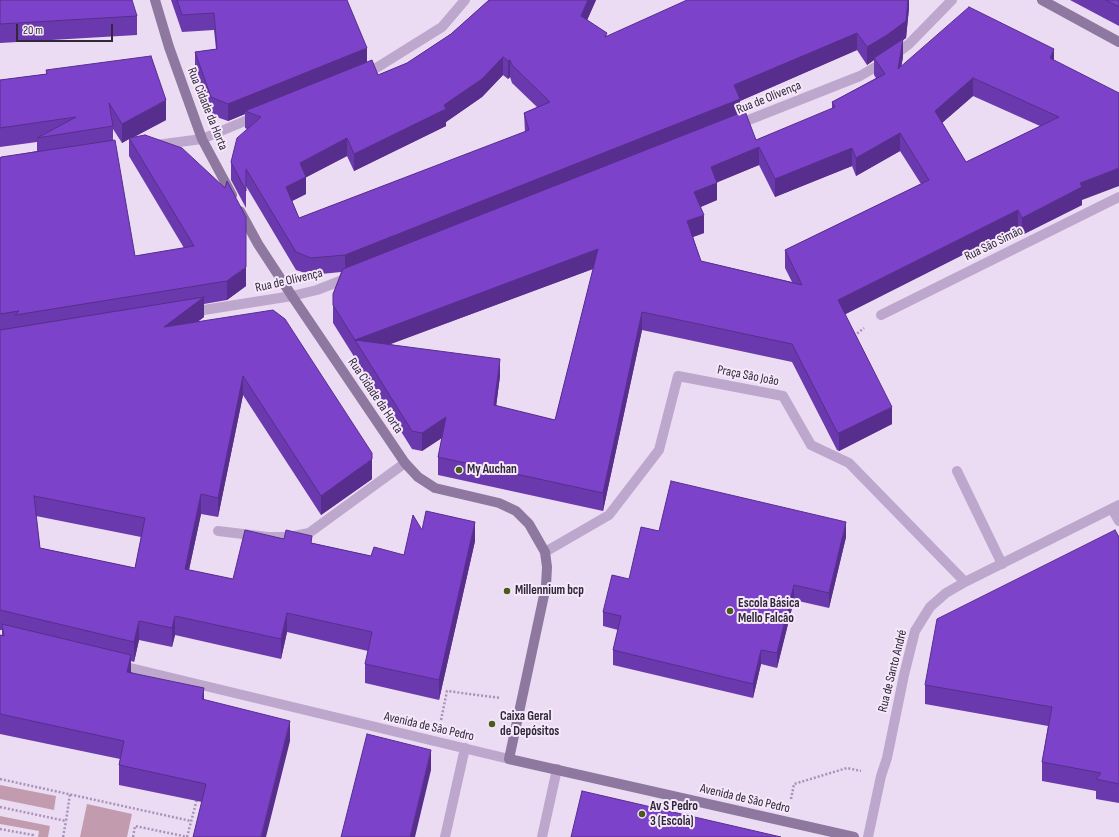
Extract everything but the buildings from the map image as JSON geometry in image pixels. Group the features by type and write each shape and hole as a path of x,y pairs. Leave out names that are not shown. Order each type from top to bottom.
{"main road":[{"name":"Rua Cidade da Horta","path":"155,0 169,47 202,139 258,244 405,463 418,477 435,488 499,503 516,511 529,524 545,552 547,568 546,586 509,759"},
{"path":"1042,0 1119,42"},
{"name":"Avenida de São Pedro","path":"509,759 786,821 821,833 854,837"}],"street":[{"path":"352,78 373,70 442,27 465,0"},
{"name":"Rua de Olivença","path":"726,129 860,76 891,58 909,44 952,0"},
{"path":"147,147 202,139 266,113"},
{"name":"Rua São Simão","path":"881,315 1119,197"},
{"name":"Rua de Olivença","path":"182,314 292,296 317,290 362,272"},
{"name":"Praça São João","path":"545,552 609,515 659,450 678,376 783,396 811,445 849,463 965,582"},
{"path":"218,531 268,537 288,537 309,533 405,463"},
{"path":"957,471 1002,564"},
{"path":"1116,507 1119,521"},
{"name":"Rua de Santo André","path":"868,837 881,776 888,758 904,676 915,631 930,607 946,593 965,582 1116,507"},
{"name":"Avenida de São Pedro","path":"108,662 509,759"},
{"path":"445,837 465,748"},
{"path":"542,837 557,769"}],"path":[{"path":"436,742 448,691 521,701"},
{"path":"786,821 794,784 847,768 881,776"},
{"path":"0,779 191,821"},
{"path":"63,837 70,794"},
{"path":"133,837 135,826 188,837 197,798"},
{"path":"0,807 66,821"},
{"path":"0,829 33,835 32,837"}],"shaded area":[{"path":"0,785 56,796 54,810 0,799"},
{"path":"87,804 132,814 127,837 80,837"},
{"path":"0,816 50,826 48,837 38,837 39,831 0,824"}],"place":[{"name":"My Auchan","path":"459,470"},
{"name":"Millennium bcp","path":"507,591"},
{"name":"Escola Básica Mello Falcão","path":"730,611"},
{"name":"Caixa Geral de Depósitos","path":"492,724"},
{"name":"Av S Pedro 3 (Escola)","path":"642,814"}]}
